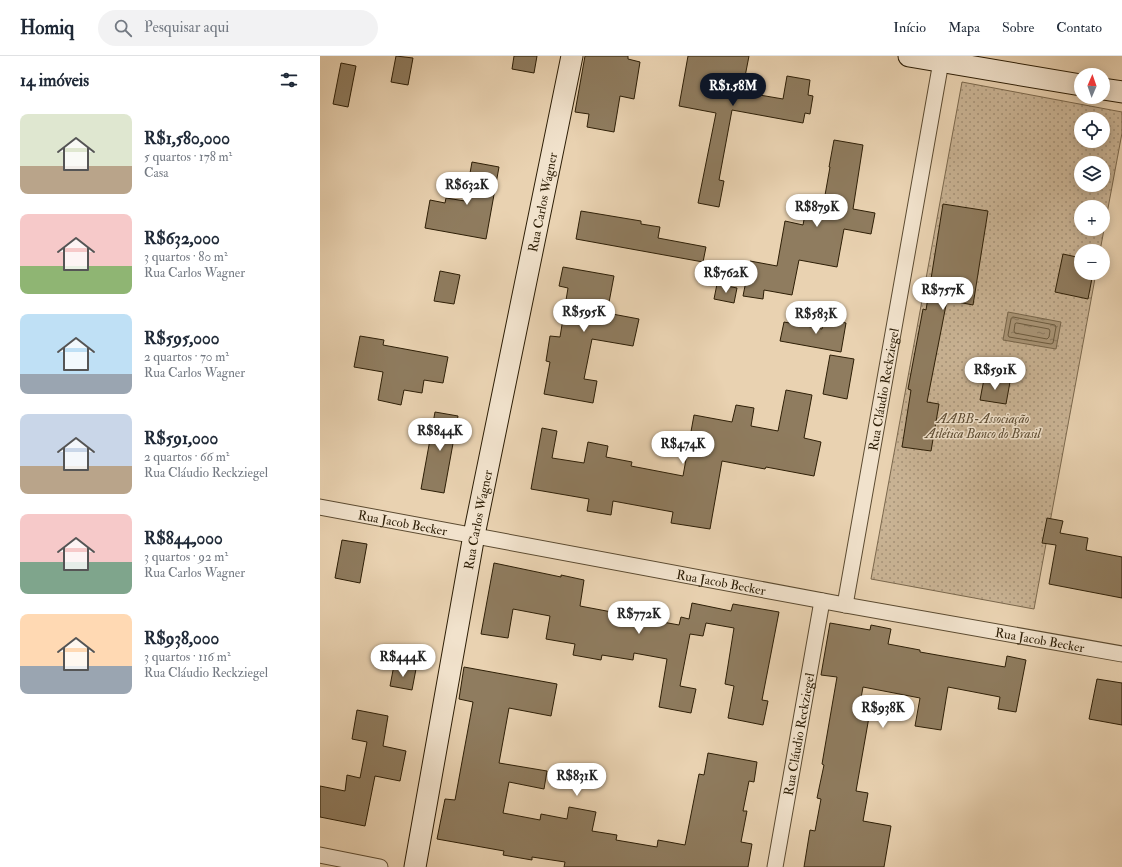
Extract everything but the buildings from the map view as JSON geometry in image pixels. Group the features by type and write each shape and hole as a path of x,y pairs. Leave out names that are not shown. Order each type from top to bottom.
{"main road":[{"name":"Rua Carlos Wagner","path":"415,867 474,535 572,56"},
{"path":"909,56 942,59 1074,84"},
{"path":"1110,90 1122,92"}],"street":[{"name":"Rua Cláudio Reckziegel","path":"844,605 942,59"},
{"name":"Rua Jacob Becker","path":"320,507 822,601 1122,654"},
{"name":"Rua Cláudio Reckziegel","path":"774,867 822,601"},
{"path":"320,855 380,867"}],"green space":[{"name":"AABB-Associação Atlética Banco do Brasil","path":"962,82 1122,112 1122,133 1110,200 1074,200 1074,236 1103,236 1101,244 1074,244 1074,280 1095,280 1034,609 871,579"}],"water":[{"path":"1008,312 1061,322 1056,349 1003,340"}]}
